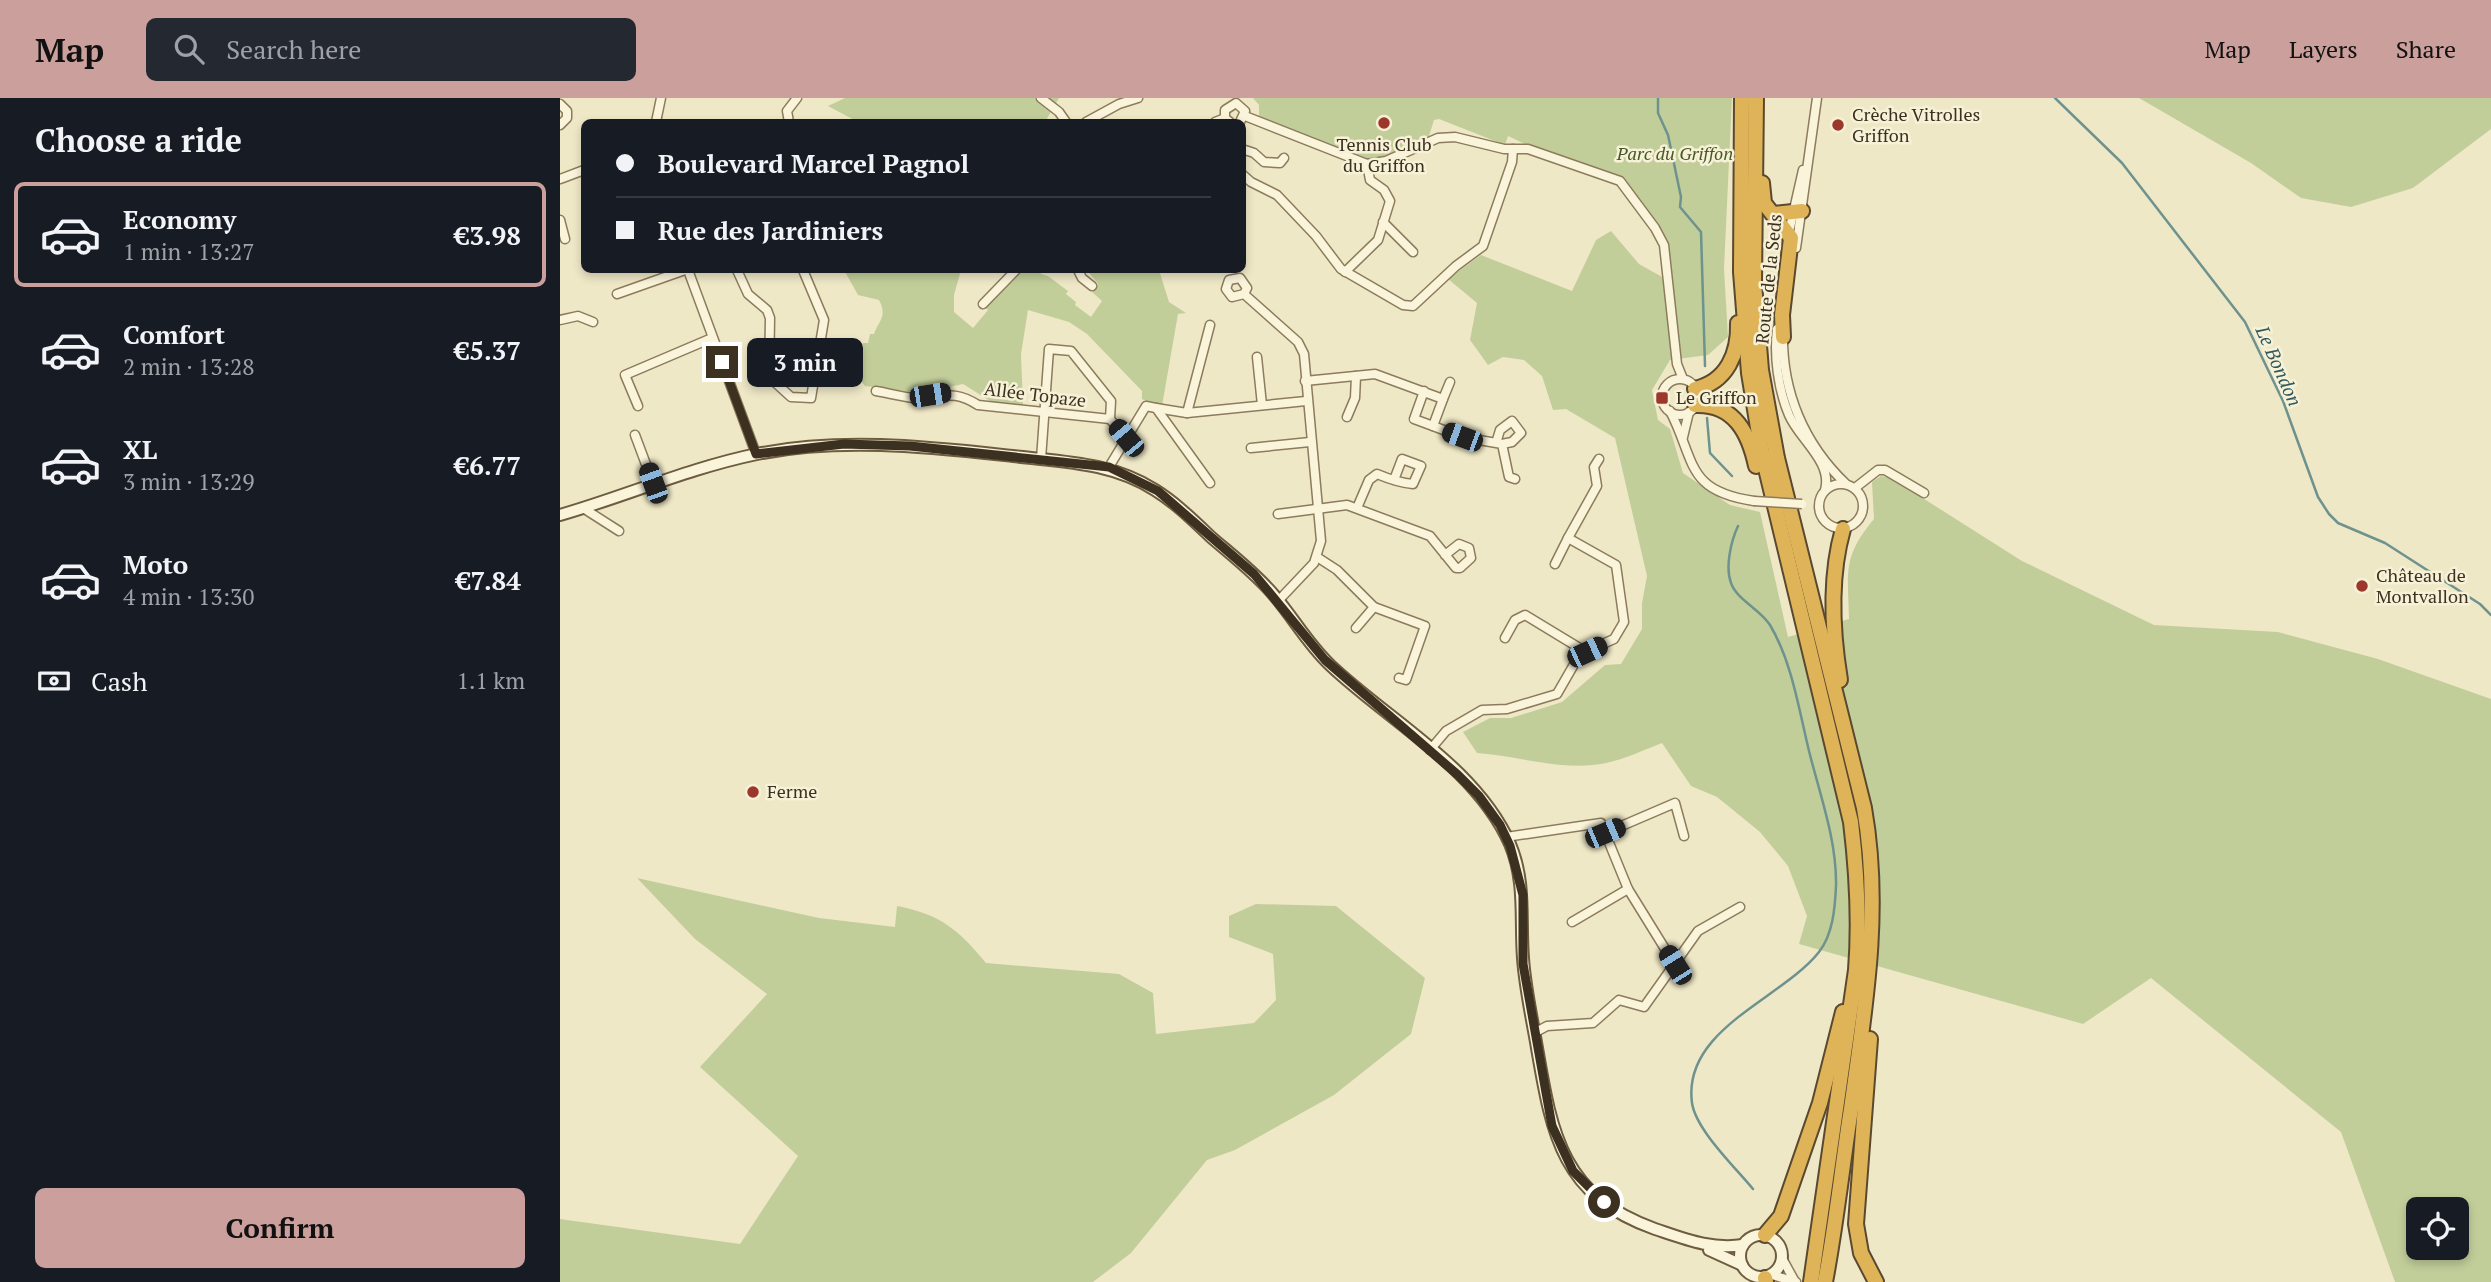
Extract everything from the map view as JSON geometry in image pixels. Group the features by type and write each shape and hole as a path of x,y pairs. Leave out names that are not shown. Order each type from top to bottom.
{"highway":[{"path":"1695,389 1708,386 1728,368 1738,337 1734,236 1740,98"},
{"path":"1740,98 1741,272 1749,373 1762,452 1794,595 1851,822 1858,878 1860,920 1856,970 1811,1282"},
{"path":"1758,98 1763,197 1789,234 1792,246 1782,315 1783,337"},
{"path":"1758,98 1754,283 1761,370 1777,458 1872,849 1875,989 1860,1140 1856,1224 1861,1253 1876,1282"},
{"path":"1774,214 1797,210"},
{"path":"1692,408 1721,409 1744,428 1773,534 1794,595"},
{"path":"1843,529 1835,573 1833,607 1836,657 1855,772"},
{"path":"1765,1235 1781,1216 1829,1074 1850,974 1858,878"},
{"path":"1825,1282 1868,989 1873,912"}],"street":[{"path":"657,119 662,98"},
{"path":"788,119 787,111 797,98"},
{"path":"1041,98 1064,119"},
{"path":"1092,119 1119,104 1138,98"},
{"name":"Route de la Seds","path":"1817,98 1797,210 1783,337 1787,390 1795,412 1817,449 1851,486"},
{"path":"1228,119 1227,106 1236,103 1244,107 1243,119"},
{"path":"560,104 567,111 567,118 560,125"},
{"path":"1246,120 1367,164 1386,161 1438,138 1455,136 1513,149 1528,149 1620,180 1656,228 1664,245 1676,364 1683,379 1695,389 1683,440"},
{"path":"1246,178 1277,195 1345,272 1403,305 1413,306 1456,266 1483,246 1512,162 1513,149"},
{"path":"1246,151 1269,163 1280,163 1284,158"},
{"path":"1345,272 1378,240 1390,201 1384,190 1370,180 1367,164"},
{"path":"560,179 581,171"},
{"name":"Route de la Seds","path":"1797,210 1789,234 1776,337 1781,391 1789,415 1827,473 1825,490"},
{"path":"560,220 565,239"},
{"path":"1383,222 1413,252"},
{"path":"617,294 677,273"},
{"path":"687,273 756,454"},
{"path":"738,273 748,294 767,310 770,318 769,377 791,397 811,398 824,320 804,273"},
{"path":"983,304 1013,273"},
{"path":"1080,273 1093,286"},
{"path":"1244,295 1298,342 1304,354 1306,401 1321,541 1317,557 1279,600"},
{"path":"560,320 578,316 593,322"},
{"path":"1187,413 1210,325"},
{"path":"638,406 625,374 712,338"},
{"path":"1041,459 1049,349 1071,351 1090,371 1111,401 1110,419 1126,438"},
{"path":"1257,357 1262,405"},
{"path":"1676,364 1662,398 1683,440 1692,468 1710,488 1730,498 1819,505"},
{"path":"1305,381 1375,374 1443,399"},
{"path":"1347,416 1355,398 1356,376"},
{"path":"1668,383 1683,379"},
{"path":"1433,426 1450,383"},
{"name":"Allée Topaze","path":"876,391 915,398 945,393 964,396 978,405 1110,419"},
{"path":"1424,391 1414,419 1462,437 1499,442 1509,477 1515,479"},
{"path":"1151,407 1187,413 1306,401"},
{"path":"1109,467 1126,438 1151,407"},
{"path":"1151,407 1210,483"},
{"path":"1670,411 1680,414 1692,408"},
{"path":"635,435 653,483"},
{"path":"1251,448 1310,442"},
{"path":"560,514 653,483 756,454 794,448 854,445 910,446 1109,467 1158,491 1254,574 1279,600 1325,660 1478,795 1506,837 1519,872 1523,895 1523,964 1552,1126 1573,1171 1595,1194 1623,1215 1690,1241 1741,1265 1752,1276 1795,1281"},
{"path":"1555,564 1597,486 1594,467 1599,459"},
{"path":"1851,486 1862,497 1860,517 1843,529 1832,528 1826,522 1819,505 1825,490 1835,484 1851,486 1878,470 1885,470 1924,493"},
{"path":"1357,508 1369,480 1377,474 1394,480"},
{"path":"1278,514 1347,505 1430,536 1446,555"},
{"path":"583,508 619,531"},
{"path":"1430,750 1446,731 1482,710 1507,709 1557,694 1580,654 1614,639 1624,622 1616,565 1568,538"},
{"path":"1317,557 1337,570 1374,607 1425,626 1406,680 1399,678"},
{"path":"1356,628 1374,607"},
{"path":"1505,638 1515,620 1525,615 1587,652"},
{"path":"1605,833 1675,803 1684,836"},
{"path":"1506,837 1601,824 1628,889 1675,965"},
{"path":"1572,922 1628,889"},
{"path":"1533,1027 1594,1023 1619,1000 1644,1007 1698,931 1740,907"},
{"path":"1690,1241 1720,1248 1743,1245 1753,1237 1765,1235 1777,1241 1783,1261 1795,1281"},
{"path":"1741,1265 1743,1245"},
{"path":"1767,1278 1783,1261"}],"green space":[{"path":"845,98 1059,98 1047,119 852,119 828,106"},
{"name":"Parc du Griffon","path":"1253,98 1732,98 1724,269 1728,337 1708,355 1670,360 1652,390 1658,420 1670,429 1683,473 1730,505 1760,512 1788,637 1849,619 1849,566 1856,544 1874,519 1872,482 1881,476 1891,478 2022,561 2154,625 2278,632 2378,659 2491,699 2491,1282 2395,1282 2341,1132 2151,978 2083,1024 1799,944 1807,916 1788,866 1760,832 1717,797 1691,786 1662,743 1606,763 1574,766 1477,753 1463,732 1490,718 1511,718 1562,702 1605,665 1621,664 1642,629 1642,603 1647,576 1615,438 1566,409 1553,410 1542,376 1524,360 1503,357 1488,365 1470,340 1477,303 1448,279 1481,255 1572,291 1596,240 1611,231 1639,264 1673,283 1668,241 1624,179 1508,136 1505,145 1439,119 1434,120 1429,136 1385,158 1367,161 1259,117 1259,105"},
{"path":"2139,98 2491,98 2491,129 2413,188 2351,207 2301,198 2251,163"},
{"path":"846,273 960,273 954,295 954,312 973,328 988,310 983,306 1020,273 1040,273 1048,276 1068,291 1066,294 1076,302 1075,305 1091,317 1102,301 1092,292 1098,284 1089,273 1160,273 1169,302 1186,313 1178,314 1162,406 1155,406 1142,399 1142,391 1087,334 1069,322 1028,310 1021,354 1023,406 995,404 963,384 922,393 865,386 855,374 847,373 849,358 855,358 856,352 862,351 863,343 868,343 883,311 879,300 858,295"},
{"path":"637,878 819,918 895,927 897,906 912,909 948,925 967,941 986,963 1119,974 1153,993 1156,1034 1254,1023 1276,1000 1273,954 1229,937 1229,916 1256,904 1336,906 1425,978 1411,1034 1334,1095 1235,1150 1207,1160 1131,1253 1093,1282 560,1282 560,1219 740,1244 798,1156 700,1067 767,994 695,939"}],"waterway":[{"path":"1658,98 1658,113 1668,135 1681,197 1680,207 1701,232 1705,366"},
{"name":"Le Bondon","path":"2055,98 2122,163 2245,322 2283,401 2318,497 2329,514 2338,523 2385,543 2480,604 2491,615"},
{"path":"1707,418 1710,453 1732,476"},
{"path":"1738,526 1730,554 1729,577 1738,594 1770,625 1784,655 1827,818 1836,869 1834,912 1824,945 1803,969 1718,1035 1702,1055 1693,1077 1692,1103 1695,1114 1717,1148 1753,1189"}],"place":[{"name":"Tennis Club du Griffon","path":"1384,123"},
{"name":"Crèche Vitrolles Griffon","path":"1838,125"},
{"name":"Le Griffon","path":"1662,398"},
{"name":"Château de Montvallon","path":"2362,586"},
{"name":"Ferme","path":"753,792"}],"route":[{"path":"722,362 756,454 844,444 910,446 1109,467 1158,491 1254,574 1279,600 1305,638 1325,660 1458,775 1479,796 1500,825 1519,872 1523,895 1523,964 1552,1126 1556,1140 1573,1171 1604,1202"}]}
